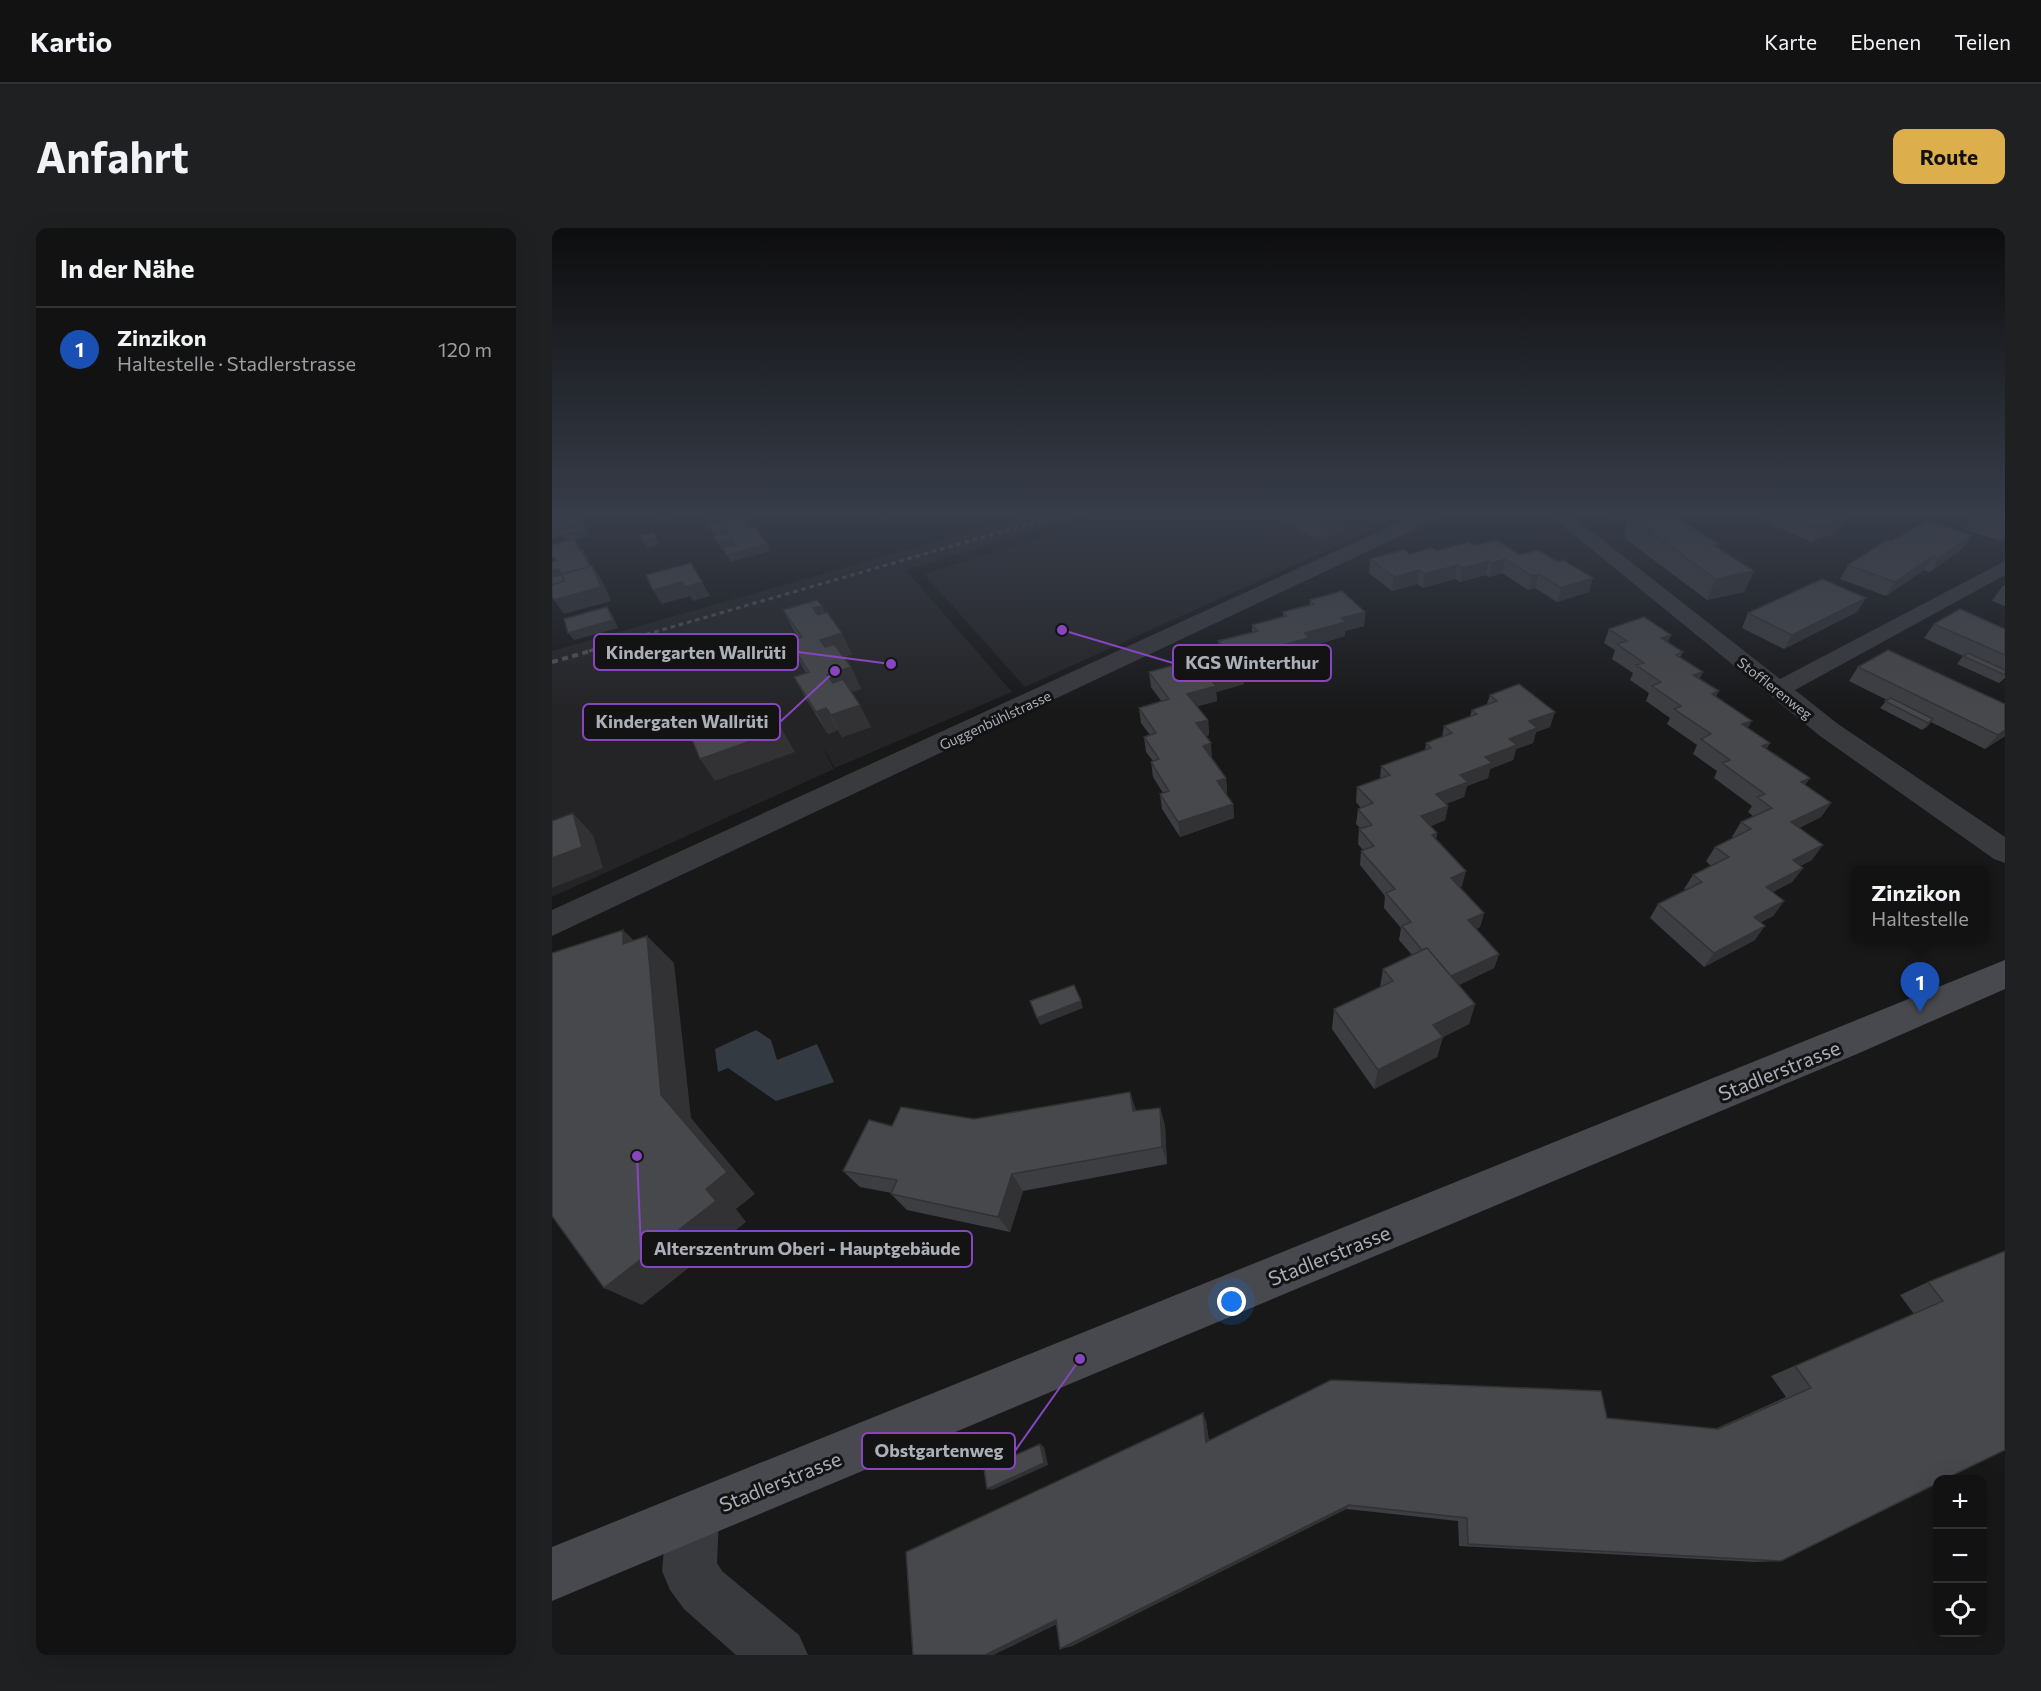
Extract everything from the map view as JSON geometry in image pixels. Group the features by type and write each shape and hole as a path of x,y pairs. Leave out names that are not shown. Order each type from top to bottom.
{"main road":[{"name":"Stadlerstrasse","path":"552,1574 1909,1016 2005,974"}],"street":[{"name":"Guggenbühlstrasse","path":"552,924 1293,579"},
{"name":"Stofflerenweg","path":"1638,579 1829,730 2005,852"},
{"path":"1777,690 1984,579"},
{"path":"693,1517 689,1571 703,1590 779,1655"}],"shaded area":[{"path":"806,579 913,579 1012,692 835,768 821,744 834,769 552,897 552,651"},
{"path":"928,579 1264,579 1025,687"},
{"path":"756,1030 771,1040 777,1060 817,1044 834,1082 776,1101 728,1068 718,1072 715,1049"}],"building":[{"path":"552,579 563,579 564,581 552,585"},
{"path":"563,579 597,579 601,587 554,600 552,585 564,581"},
{"path":"648,579 700,579 702,582 685,587 682,582 653,590"},
{"path":"1546,579 1591,579 1561,588"},
{"path":"1822,579 1866,598 1792,635 1748,613"},
{"path":"1886,579 1900,579 1895,582"},
{"path":"1342,591 1365,612 1341,618 1346,622 1305,633 1309,638 1279,646 1284,652 1239,665 1243,669 1210,679 1216,686 1187,694 1208,720 1196,723 1211,743 1203,746 1226,778 1217,781 1233,804 1178,822 1160,794 1169,791 1151,762 1159,759 1144,737 1156,733 1139,708 1169,699 1149,672 1186,662 1181,656 1222,645 1218,641 1258,631 1252,625 1286,616 1283,612 1314,604 1310,600"},
{"path":"817,600 822,606 813,608 818,615 827,612 842,633 820,640 825,647 834,644 851,667 827,675 833,683 843,679 860,705 831,715 826,708 816,712 794,677 809,672 789,641 802,637 783,610"},
{"path":"607,607 613,620 568,633 564,619"},
{"path":"1960,609 2005,629 2005,655 1934,624"},
{"path":"1644,617 1671,635 1661,638 1683,652 1676,655 1703,672 1693,675 1719,691 1712,694 1752,721 1742,724 1770,743 1762,746 1810,778 1801,782 1831,803 1791,822 1823,845 1793,860 1803,868 1766,887 1784,901 1754,917 1765,926 1714,953 1658,904 1702,882 1693,875 1729,857 1715,847 1751,829 1741,822 1772,808 1757,797 1765,794 1722,763 1730,760 1701,739 1711,734 1674,709 1681,706 1652,686 1661,682 1636,665 1644,663 1617,644 1627,641 1609,629"},
{"path":"1888,650 2005,704 2005,730 1998,735 1858,667"},
{"path":"1968,653 2005,670 2005,675 1963,656"},
{"path":"1519,684 1555,712 1529,721 1537,728 1509,739 1517,745 1485,757 1492,763 1460,775 1468,782 1436,794 1448,806 1421,816 1437,833 1432,835 1466,871 1451,878 1484,913 1468,920 1499,954 1451,976 1427,948 1422,950 1402,926 1411,922 1386,893 1395,889 1361,851 1374,846 1359,829 1372,825 1358,809 1373,803 1357,787 1390,775 1381,766 1431,748 1426,743 1452,733 1444,726 1477,714 1472,710 1497,701 1490,695"},
{"path":"1891,698 1933,719 1928,723 1885,701"},
{"path":"771,710 782,730 700,759 691,737"},
{"path":"573,813 582,847 552,858 552,821"},
{"path":"623,930 623,944 647,936 661,1095 727,1172 706,1189 716,1201 604,1288 552,1216 552,953"},
{"path":"1427,948 1475,1004 1433,1025 1443,1037 1378,1070 1334,1009 1393,981 1383,969"},
{"path":"1074,985 1081,1001 1037,1018 1030,1001"},
{"path":"1130,1092 1133,1111 1160,1108 1162,1147 1012,1174 998,1217 891,1194 897,1180 843,1171 869,1120 892,1126 901,1107 974,1119"},
{"path":"2005,1251 2005,1450 1953,1475 1933,1475 1933,1485 1781,1561 1468,1544 1467,1518 1349,1505 1060,1649 1056,1620 985,1655 913,1655 906,1552 1203,1413 1206,1442 1331,1380 1601,1391 1607,1418 1718,1429 1811,1388 1795,1366 1943,1301 1928,1282"},
{"path":"1040,1444 1044,1463 987,1489 984,1469"}],"railway":[{"path":"589,651 840,579"},
{"path":"552,662 594,650"}],"place":[{"name":"KGS Winterthur","path":"1062,630"},
{"name":"Kindergarten Wallrüti","path":"891,664"},
{"name":"Kindergaten Wallrüti","path":"835,671"},
{"name":"Zinzikon","path":"1920,1012"},
{"name":"Alterszentrum Oberi - Hauptgebäude","path":"637,1156"},
{"name":"Obstgartenweg","path":"1080,1359"}]}
